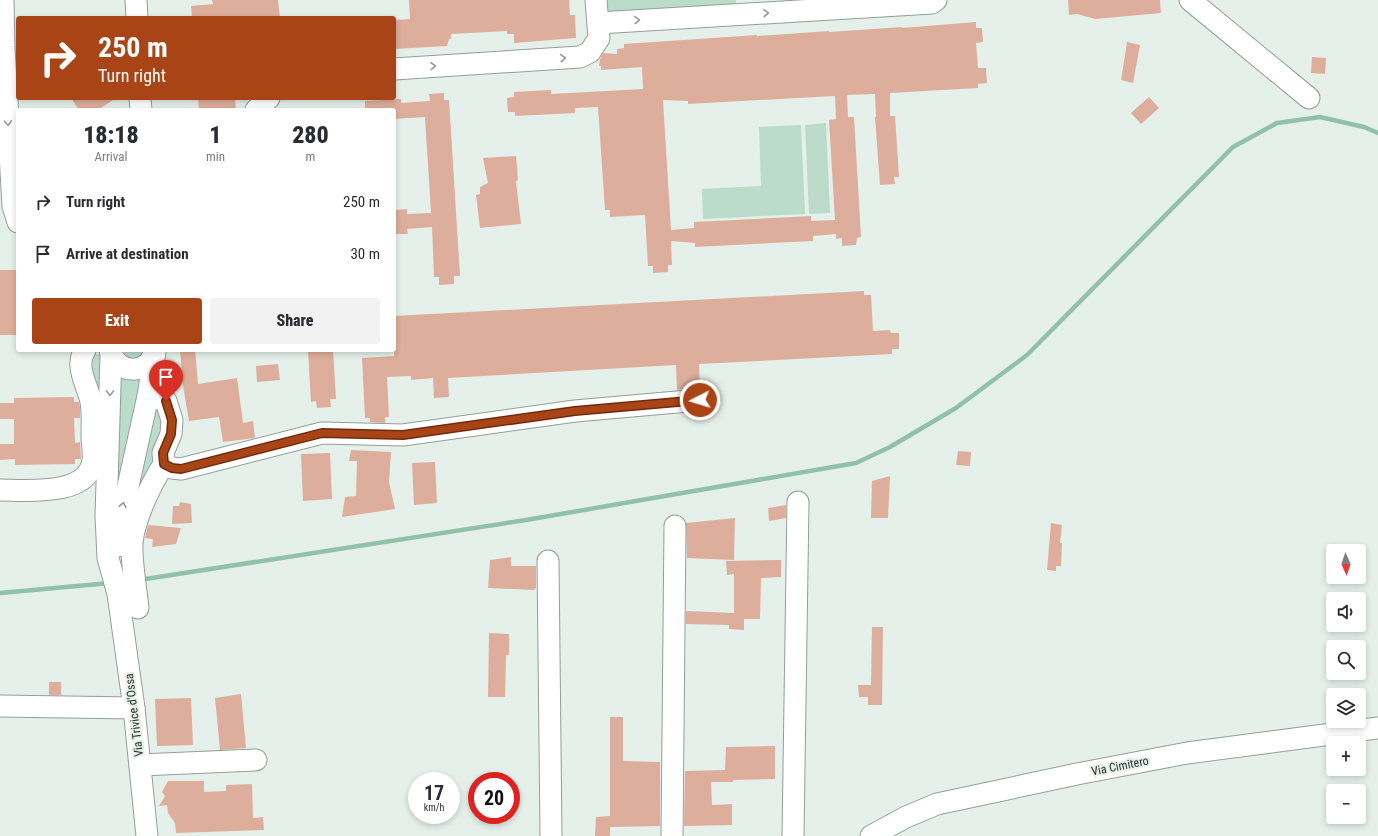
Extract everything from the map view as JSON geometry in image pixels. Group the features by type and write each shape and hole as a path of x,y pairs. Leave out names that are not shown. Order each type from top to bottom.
{"street":[{"path":"2,0 13,206 16,216"},
{"path":"136,0 137,16"},
{"path":"396,69 580,57 590,52 599,38 596,0"},
{"path":"598,23 932,3 936,0"},
{"path":"1190,0 1309,98"},
{"path":"258,108 267,100"},
{"path":"0,490 58,489 75,484 87,475 93,461 91,403 84,384 81,367 84,352"},
{"path":"111,352 118,364 128,369 145,366 153,357 155,352"},
{"path":"111,352 106,516 119,560"},
{"path":"119,560 121,518 148,396 155,352"},
{"path":"119,560 132,543 135,526 153,480 164,464 163,453 171,434 172,420 166,401 148,396"},
{"path":"164,464 172,468 188,468 322,433 403,435 575,411 700,400"},
{"path":"793,836 798,502"},
{"path":"672,836 675,526"},
{"name":"Via Trivice d'Ossa","path":"119,560 130,598 134,708 147,836"},
{"path":"548,562 551,836"},
{"path":"0,706 134,708"},
{"name":"Via Cimitero","path":"871,836 906,817 937,804 1077,774 1187,753 1378,728"},
{"path":"140,765 256,760"}],"green space":[{"path":"604,0 736,0 736,5 604,13"},
{"path":"826,123 830,213 809,214 805,125"},
{"path":"801,125 805,214 703,219 702,189 761,186 759,127"},
{"path":"121,352 146,352 144,356 127,360"},
{"path":"95,354 100,355 102,358 100,461 89,386 92,356"},
{"path":"119,372 146,380 120,488 114,487"},
{"path":"155,410 159,410 162,414 164,435 128,525"}],"building":[{"path":"212,0 278,0 280,16 192,16 191,6 213,4"},
{"path":"409,0 569,0 570,15 575,15 576,38 514,43 514,34 507,34 507,31 451,34 451,39 449,39 447,46 396,49 396,20 410,19"},
{"path":"1068,0 1160,0 1161,13 1095,19 1077,14 1069,15"},
{"path":"976,22 976,28 982,28 983,42 976,43 978,68 986,68 987,83 978,84 978,88 890,93 890,116 895,116 899,177 894,177 895,184 880,185 875,117 875,94 847,95 848,117 854,117 861,237 857,238 856,245 842,246 842,238 836,239 836,234 813,236 813,241 695,247 695,243 671,241 672,265 668,265 668,272 653,273 653,266 648,266 645,215 610,217 610,210 605,210 598,107 575,108 575,113 515,116 515,112 508,112 507,98 514,97 514,92 551,90 551,94 643,89 642,67 601,70 601,66 599,66 603,53 617,54 617,49 624,48 624,44 757,35 902,28","holes":["835,96 836,119 829,120 835,220 811,221 811,216 694,222 694,228 671,230 663,100 688,101 688,104"]},
{"path":"1127,42 1140,45 1133,83 1121,80"},
{"path":"1312,57 1326,58 1325,74 1311,73"},
{"path":"444,93 444,100 449,100 460,276 454,276 454,284 439,285 439,277 434,277 432,227 407,229 408,234 396,234 396,210 407,209 407,214 431,213 425,117 396,119 396,108 365,108 365,101 401,99 401,103 430,101 429,94"},
{"path":"1149,97 1159,108 1141,124 1131,113"},
{"path":"72,100 113,100 101,108 78,108"},
{"path":"198,100 235,100 236,108 199,108"},
{"path":"516,156 518,180 516,181 521,224 480,228 476,195 480,194 480,187 488,183 483,158"},
{"path":"0,270 16,270 16,335 0,335"},
{"path":"864,291 864,295 871,295 873,331 890,330 891,333 899,333 899,349 892,349 892,354 699,364 700,388 677,390 676,365 448,378 449,397 434,398 433,378 411,380 411,376 387,377 389,417 385,417 385,423 370,422 370,418 365,418 362,358 394,356 394,352 396,352 396,316"},
{"path":"180,352 195,352 198,384 237,378 243,423 253,421 255,438 223,442 219,417 189,421 183,386"},
{"path":"308,352 333,352 336,399 330,399 331,407 317,408 316,401 311,402"},
{"path":"278,364 280,380 257,382 256,366"},
{"path":"74,397 74,402 79,402 80,408 80,418 74,418 75,443 80,442 81,459 75,459 75,464 15,465 15,459 0,460 0,444 14,444 14,419 0,419 0,403 14,403 14,398"},
{"path":"351,450 391,452 389,482 395,509 342,517 345,497 356,496 357,461 349,461"},
{"path":"958,451 971,452 970,466 956,465"},
{"path":"330,453 332,499 303,501 301,454"},
{"path":"435,462 437,503 414,505 412,463"},
{"path":"890,476 888,518 871,518 872,481"},
{"path":"180,502 191,504 192,523 172,524 173,506 179,506"},
{"path":"786,505 786,518 769,521 768,508"},
{"path":"735,518 734,560 687,558 686,523"},
{"path":"1051,523 1062,525 1060,543 1062,543 1061,566 1056,566 1056,571 1047,570"},
{"path":"148,525 181,528 176,544 152,547 153,539 145,538"},
{"path":"511,557 511,566 536,566 536,588 534,590 488,588 490,560"},
{"path":"781,560 781,577 761,578 760,619 744,619 744,630 729,629 729,625 686,624 686,611 734,613 734,574 727,575 726,561"},
{"path":"872,627 883,627 882,705 868,705 868,697 859,697 858,685 871,685"},
{"path":"489,633 509,634 509,655 506,655 505,697 488,697"},
{"path":"49,682 61,682 61,695 49,695"},
{"path":"241,694 246,748 220,750 215,698"},
{"path":"191,698 193,745 157,746 155,699"},
{"path":"610,717 623,717 623,761 660,762 660,826 610,827 610,836 595,836 596,817 610,816"},
{"path":"775,746 775,779 711,782 712,805 732,804 732,825 684,826 685,771 725,770 726,747"},
{"path":"168,781 204,781 204,792 226,791 226,785 252,784 253,818 263,817 264,830 176,833 175,823 168,813 167,805 159,806 165,796 162,792"}],"waterway":[{"path":"139,580 526,520 856,463 890,447 956,408 1027,355 1233,147 1277,123 1320,117 1364,127 1378,133"},
{"path":"0,593 110,583"}],"route":[{"path":"166,401 172,420 171,434 163,453 164,464 172,468 181,469 322,433 403,435 575,411 700,400"}]}
